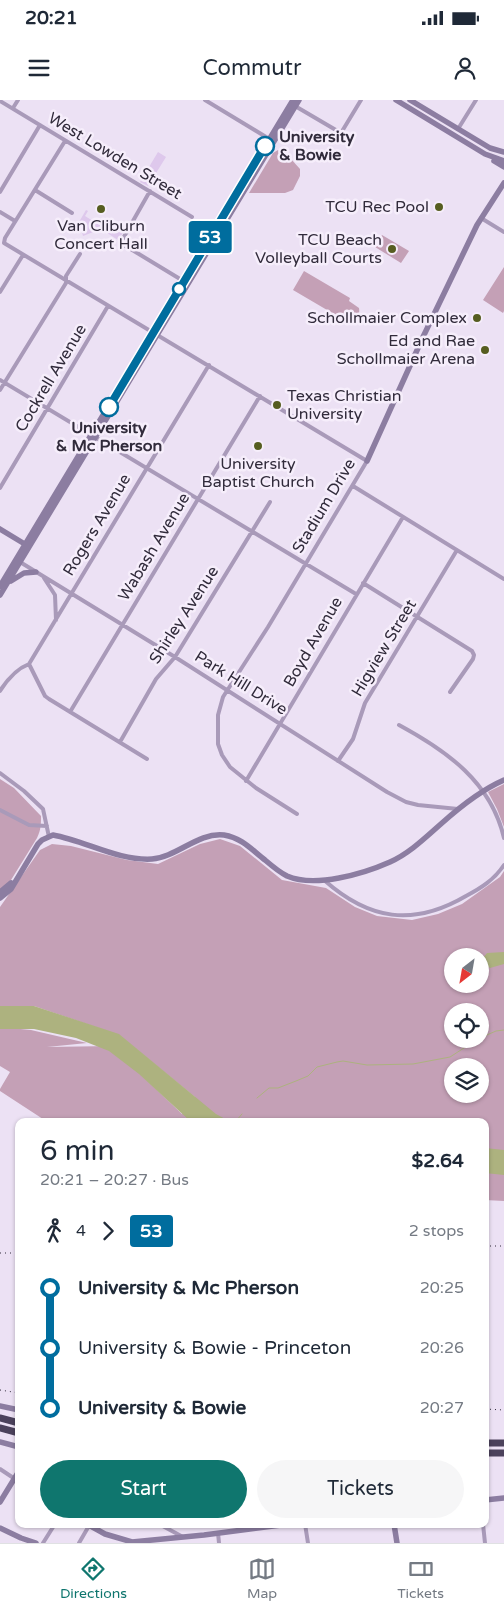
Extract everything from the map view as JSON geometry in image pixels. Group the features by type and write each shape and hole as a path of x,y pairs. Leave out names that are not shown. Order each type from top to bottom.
{"highway":[{"path":"0,1418 15,1422"},
{"path":"2,1428 15,1432"},
{"path":"489,1443 504,1443"},
{"path":"489,1453 504,1453"}],"main road":[{"path":"0,586 28,546 294,103 299,100"},
{"path":"396,100 504,167"},
{"path":"402,100 408,103 414,101 490,148 503,153"},
{"path":"413,111 419,110 435,118 440,118"},
{"path":"478,150 504,161"},
{"name":"Stadium Drive","path":"367,461 423,336 481,218 504,183"},
{"path":"0,529 28,546"},
{"path":"0,595 18,561"},
{"path":"7,584 24,573 39,573"},
{"path":"1,897 11,889 38,844 49,837 56,836 99,849 138,858 154,859 214,835 225,835 246,844 286,876 299,879 324,879 363,871 392,861 414,847 458,809 484,790 504,780"},
{"path":"0,1406 15,1409"},
{"path":"0,1442 15,1446"},
{"path":"0,1502 15,1483"},
{"path":"489,1500 504,1498"},
{"path":"0,1528 36,1543"},
{"path":"95,1528 105,1534 130,1543 257,1528"},
{"path":"395,1528 397,1543"}],"street":[{"path":"13,108 18,100"},
{"path":"204,100 272,140"},
{"path":"294,103 341,133 361,100"},
{"path":"458,129 476,100"},
{"name":"West Lowden Street","path":"0,101 192,217"},
{"path":"0,192 40,125"},
{"path":"65,141 3,242 367,461"},
{"path":"35,190 72,213"},
{"path":"150,191 121,243 186,282"},
{"path":"0,212 15,221"},
{"path":"481,218 504,232"},
{"path":"0,390 2,382 66,283 80,254"},
{"path":"0,292 23,255"},
{"name":"Cockrell Avenue","path":"0,488 108,306"},
{"name":"Rogers Avenue","path":"0,691 11,677 23,666 29,664 209,365"},
{"path":"2,382 356,594"},
{"name":"Wabash Avenue","path":"70,712 260,396"},
{"name":"Stadium Drive","path":"297,814 246,781 230,767 222,755 218,744 218,715 220,705 228,690 367,461"},
{"path":"353,486 504,579"},
{"name":"Shirley Avenue","path":"120,742 156,679 175,657 270,502"},
{"name":"Boyd Avenue","path":"246,781 403,517"},
{"name":"Higview Street","path":"338,760 353,739 365,703 458,550"},
{"name":"Park Hill Drive","path":"18,561 123,624 387,792 406,802 428,807 458,809"},
{"path":"39,573 55,595 56,620"},
{"path":"363,583 474,653 450,692"},
{"path":"29,664 45,696 147,759"},
{"path":"399,725 447,755 484,790 492,805 504,838"},
{"path":"0,773 36,801 44,811 49,837"},
{"path":"0,810 29,825 47,826"},
{"path":"324,879 345,897 370,909 387,914 415,915 437,910 462,898 488,883 504,865"},
{"path":"0,1470 15,1479"},
{"path":"43,1543 52,1528"},
{"path":"79,1543 87,1528"},
{"path":"164,1528 168,1538"},
{"path":"166,1528 183,1537"},
{"path":"306,1528 308,1543"},
{"path":"483,1528 485,1543"},
{"path":"218,1533 219,1543"}],"shaded area":[{"path":"278,150 291,159 300,169 300,176 293,190 285,193 249,193 273,153"},
{"path":"158,152 166,157 148,186 140,182"},
{"path":"86,210 88,211 85,216 109,231 113,226 123,233 118,240 101,229 83,236 79,222"},
{"name":"TCU Beach Volleyball Courts","path":"382,235 409,251 401,263 375,247"},
{"path":"504,267 504,311 503,313 483,300"},
{"path":"304,271 350,298 349,301 359,308 357,317 352,320 340,315 339,317 293,290"},
{"path":"0,779 14,788 41,816 41,824 37,838 11,880 0,891"},
{"path":"504,784 504,827 488,792"},
{"path":"220,839 240,846 282,880 326,888 355,907 377,916 412,920 438,914 462,904 500,877 504,871 504,1201 489,1200 489,1118 41,1118 0,1091 10,1072 0,1066 0,1027 31,1030 87,1043 47,1047 111,1046 182,1114 195,1097 119,1035 34,1006 0,1006 0,907 40,850 52,844 71,846 127,860 158,864 200,844"},
{"path":"504,952 504,964 489,967 489,953"},
{"path":"0,1006 34,1006 119,1034 216,1114 223,1118 187,1118 139,1074 109,1051 76,1038 34,1029 0,1029"},
{"path":"489,1148 504,1150 504,1175 489,1173"}],"waterway":[{"path":"489,1034 504,1030"},
{"path":"257,1098 269,1088 278,1088 308,1076 317,1067 343,1061 367,1065 413,1064 450,1057 464,1048"},
{"path":"239,1118 242,1114"}],"railway":[{"path":"489,1246 504,1246"},
{"path":"0,1253 15,1253"},
{"path":"0,1390 15,1392"},
{"path":"489,1409 504,1410"}],"bus line":[{"name":"53","path":"109,407 265,146"}],"place":[{"name":"University & Bowie","path":"265,146"},
{"name":"TCU Rec Pool","path":"439,207"},
{"name":"Van Cliburn Concert Hall","path":"101,209"},
{"name":"TCU Beach Volleyball Courts","path":"392,249"},
{"name":"Schollmaier Complex","path":"477,318"},
{"name":"Ed and Rae Schollmaier Arena","path":"485,350"},
{"name":"Texas Christian University","path":"277,405"},
{"name":"University & Mc Pherson","path":"109,407"},
{"name":"University Baptist Church","path":"258,446"}]}
